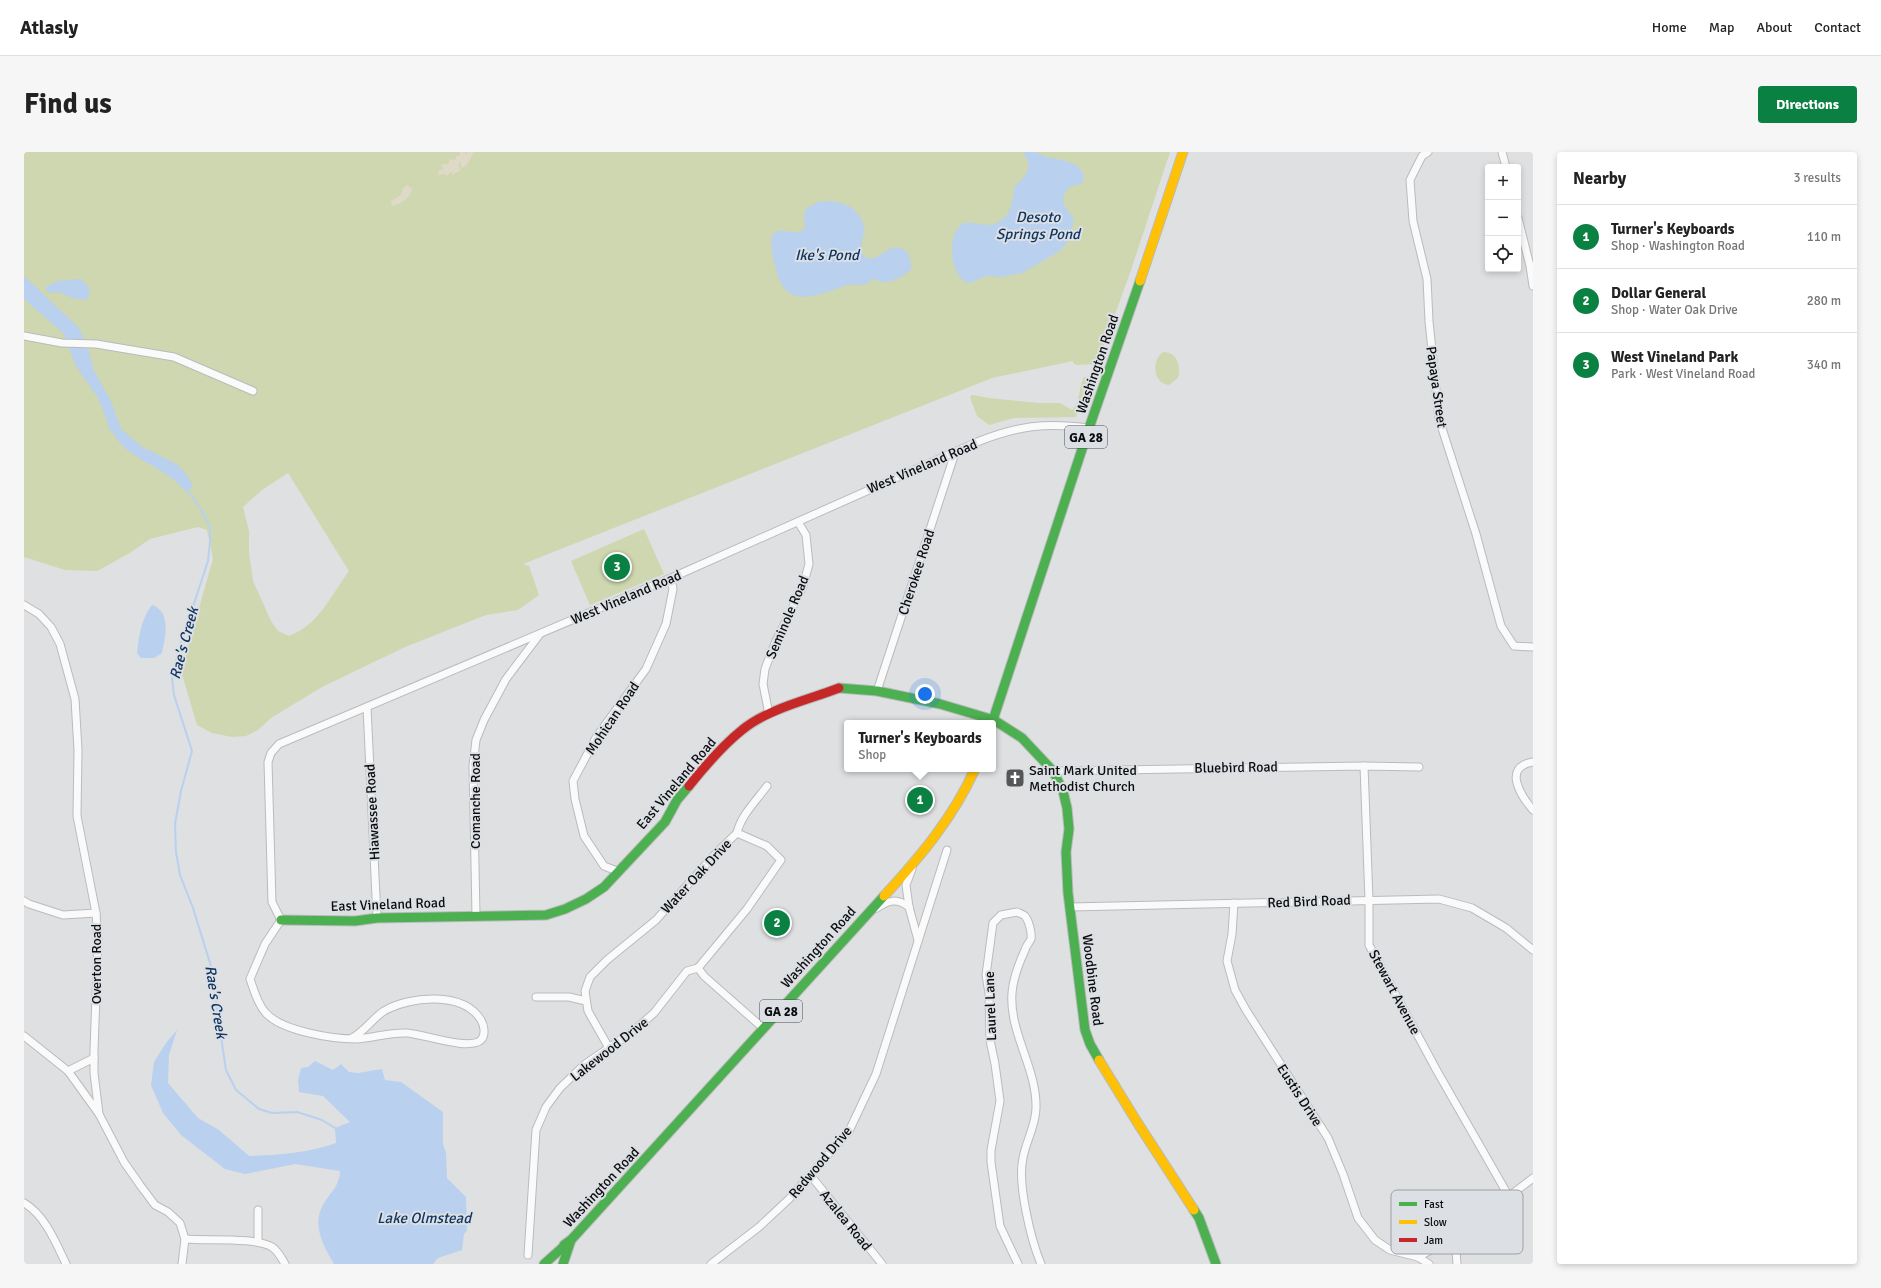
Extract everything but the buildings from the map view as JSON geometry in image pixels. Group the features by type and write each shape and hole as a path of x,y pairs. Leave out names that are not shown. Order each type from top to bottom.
{"main road":[{"name":"Washington Road","path":"994,720 1089,428 1134,300 1183,152"},
{"name":"East Vineland Road","path":"281,920 355,921 376,918 476,915 546,915 565,909 604,887 617,871 665,822 677,800 713,757 744,729 769,714 840,688 876,690 940,704 987,720"},
{"name":"Woodbine Road","path":"996,724 1022,738 1053,771 1063,791 1067,808 1069,829 1066,874 1085,1030 1090,1044 1137,1122 1199,1218 1216,1264"},
{"name":"Washington Road","path":"571,1240 915,861 943,826 970,782 974,772"},
{"path":"540,1264 571,1240"},
{"path":"563,1264 571,1240"},
{"name":"GA 28","path":"544,1264 571,1240"},
{"name":"GA 28","path":"555,1264 571,1240"}],"street":[{"name":"Papaya Street","path":"1428,152 1422,156 1410,180 1413,221 1427,279 1429,321 1439,419 1476,534 1501,626 1514,646 1533,647"},
{"path":"1502,152 1505,164"},
{"path":"1521,232 1533,286"},
{"path":"24,336 62,343 96,344 174,357 253,390"},
{"name":"West Vineland Road","path":"281,920 272,902 268,762 271,752 279,744 671,578 860,493 999,433 1025,426 1064,424 1089,428"},
{"name":"Cherokee Road","path":"876,690 955,453"},
{"name":"Seminole Road","path":"769,714 763,684 766,669 775,643 803,586 809,564 809,548 806,535 798,522"},
{"name":"Mohican Road","path":"617,871 604,866 584,836 575,799 573,782 597,736 646,668 666,624 673,590 671,578"},
{"name":"Overton Road","path":"24,605 39,614 52,627 60,644 75,699 78,750 77,816 96,913 98,942 94,1058 99,1114 124,1162 155,1205 168,1212 180,1223 185,1238"},
{"name":"Comanche Road","path":"476,915 473,766 476,740 484,720 506,679 540,634"},
{"name":"Hiawassee Road","path":"367,707 376,918"},
{"path":"1533,762 1525,763 1518,769 1516,777 1517,786 1525,801 1533,810"},
{"name":"Bluebird Road","path":"1053,771 1364,766 1419,767"},
{"name":"Stewart Avenue","path":"1364,766 1369,900 1369,945 1437,1070 1505,1190"},
{"path":"737,833 738,826 767,786"},
{"name":"Water Oak Drive","path":"609,1048 588,1011 585,991 590,977 607,960 656,920 716,852 737,833 767,846 781,860 747,909 698,968"},
{"name":"Redwood Drive","path":"711,1264 759,1227 811,1176 850,1131 876,1074 948,850"},
{"path":"915,861 906,885 908,907 918,940"},
{"name":"Red Bird Road","path":"1070,907 1439,899 1472,908 1506,928 1533,950"},
{"path":"24,901 63,916 96,913"},
{"path":"863,918 881,905 892,901 901,901 908,907"},
{"name":"Eustis Drive","path":"1234,903 1232,934 1227,961 1239,996 1328,1138 1343,1174 1358,1218 1375,1240 1391,1250"},
{"name":"Laurel Lane","path":"1018,1264 1000,1226 992,1175 991,1150 1000,1101 990,1040 989,993 986,975 993,923 1002,916 1017,912 1025,916 1030,927 1031,938 1014,978 1011,994 1020,1044 1034,1083 1036,1109 1023,1158 1021,1173 1029,1226 1036,1253 1041,1264"},
{"path":"281,920 265,944 250,979 257,1000 265,1013 283,1024 309,1034 352,1038 407,1033 456,1042 473,1043 481,1039 484,1033 483,1024 476,1012 455,1001 442,998 426,1000 382,1012 352,1038"},
{"path":"698,968 704,976 764,1029"},
{"name":"Lakewood Drive","path":"528,1255 536,1130 546,1107 560,1088 584,1065 632,1032 654,1013 687,971 698,968"},
{"path":"536,997 556,996 586,1001"},
{"path":"24,1036 68,1072 99,1114"},
{"path":"68,1072 94,1058"},
{"name":"Azalea Road","path":"811,1176 882,1264"},
{"path":"1515,1190 1533,1178"},
{"path":"24,1203 32,1208 43,1220 66,1264"},
{"path":"258,1210 258,1242"},
{"path":"182,1264 185,1238 216,1241 258,1242 275,1249 285,1264"},
{"name":"Eustis Drive","path":"1409,1254 1418,1256 1430,1264"},
{"path":"1418,1256 1422,1254"},
{"path":"1456,1254 1457,1264"}],"green space":[{"path":"24,152 1170,152 1131,270 1097,364 1077,365 1073,363 1073,361 992,378 523,564 529,566 539,595 518,610 486,615 405,647 322,687 271,718 258,730 246,736 232,737 212,733 197,725 181,671 213,559 207,530 198,527 150,539 128,554 97,571 65,570 24,557","holes":["288,473 349,571 324,608 308,625 289,636 278,631 271,621 253,581 249,553 249,531 243,507 262,490"]},
{"path":"1163,352 1175,357 1179,365 1178,378 1169,385 1160,381 1157,376 1155,366 1159,356"},
{"path":"1084,377 1090,377 1076,417 1014,418 989,425 977,416 970,397 972,395 1039,403 1060,403 1072,410 1077,403"},
{"path":"644,529 664,574 590,605 571,561"}],"sand":[{"path":"460,152 465,152 466,156 467,152 474,152 467,165 462,168 460,162 458,165 461,170 452,175 452,171 447,176 445,174 438,175 439,170 445,168 441,167 442,164 448,164 450,159 455,160 456,157 460,155"},
{"path":"407,185 412,189 410,195 402,202 392,206 391,201 401,195 403,188"}],"water":[{"name":"Desoto Springs Pond","path":"1023,152 1038,153 1047,157 1066,161 1077,166 1081,170 1083,183 1069,187 1063,196 1064,205 1074,219 1070,239 1060,251 1022,273 1001,277 987,276 969,283 963,280 954,265 952,245 954,236 958,228 964,223 989,225 996,223 1006,216 1013,199 1014,187 1028,171 1028,164"},
{"name":"Ike's Pond","path":"826,201 846,205 856,211 865,229 862,243 862,253 865,256 868,258 874,258 891,249 900,248 908,253 912,268 906,274 895,280 882,282 874,279 866,284 847,285 812,296 803,297 794,295 786,290 780,282 776,269 772,248 772,235 780,231 801,231 805,228 804,214 807,208 818,202"},
{"path":"24,276 79,328 87,345 94,371 111,401 121,429 146,450 147,449 178,465 186,474 193,486 186,492 168,475 127,449 112,431 109,430 108,423 98,398 76,366 63,333 24,299"},
{"path":"79,279 86,284 89,289 89,297 85,300 72,298 59,292 49,293 46,290 47,286 58,281"},
{"path":"152,605 158,608 165,619 165,640 162,653 154,658 141,658 137,653 140,634 145,616"},
{"name":"Lake Olmstead","path":"177,1030 169,1055 168,1083 198,1118 219,1130 249,1156 293,1153 336,1143 335,1128 350,1122 323,1096 299,1092 298,1080 301,1068 308,1067 315,1061 333,1070 341,1064 349,1072 358,1073 382,1069 385,1080 401,1082 443,1112 443,1144 446,1153 447,1178 466,1197 467,1231 464,1234 462,1250 438,1258 433,1264 334,1264 320,1234 319,1219 320,1211 324,1203 337,1184 340,1171 295,1164 245,1174 225,1169 181,1135 163,1113 151,1085 154,1062 166,1043"}],"waterway":[{"name":"Rae's Creek","path":"187,490 201,509 210,527 210,541 208,561 179,649 172,677 174,695 192,751 181,791 175,824 176,852 180,875 193,908 214,976 217,1010 226,1070 236,1090 259,1109 272,1113 297,1112 322,1120 335,1128"}],"traffic: fast":[{"path":"993,720 1089,428 1140,281"},
{"path":"839,688 877,691 940,704 994,720"},
{"path":"996,721 1022,738 1053,771 1063,791 1067,808 1069,829 1066,852 1068,893 1085,1030 1090,1044 1099,1060"},
{"path":"281,920 355,921 377,918 546,915 565,909 586,899 604,887 665,822 677,800 689,786"},
{"path":"564,1245 571,1240 884,896"},
{"path":"1194,1210 1199,1218 1216,1264"},
{"path":"563,1264 571,1240"},
{"path":"544,1264 571,1240"}],"traffic: slow":[{"path":"1140,281 1183,152"},
{"path":"884,896 923,852 935,836 957,804 974,772"},
{"path":"1099,1060 1194,1210"}],"traffic: jam":[{"path":"689,786 721,749 752,723 763,716 839,688"}],"place":[{"name":"West Vineland Park","path":"617,567"},
{"name":"Saint Mark United Methodist Church","path":"1015,778"},
{"name":"Turner's Keyboards","path":"920,800"},
{"name":"Dollar General","path":"777,923"}]}
